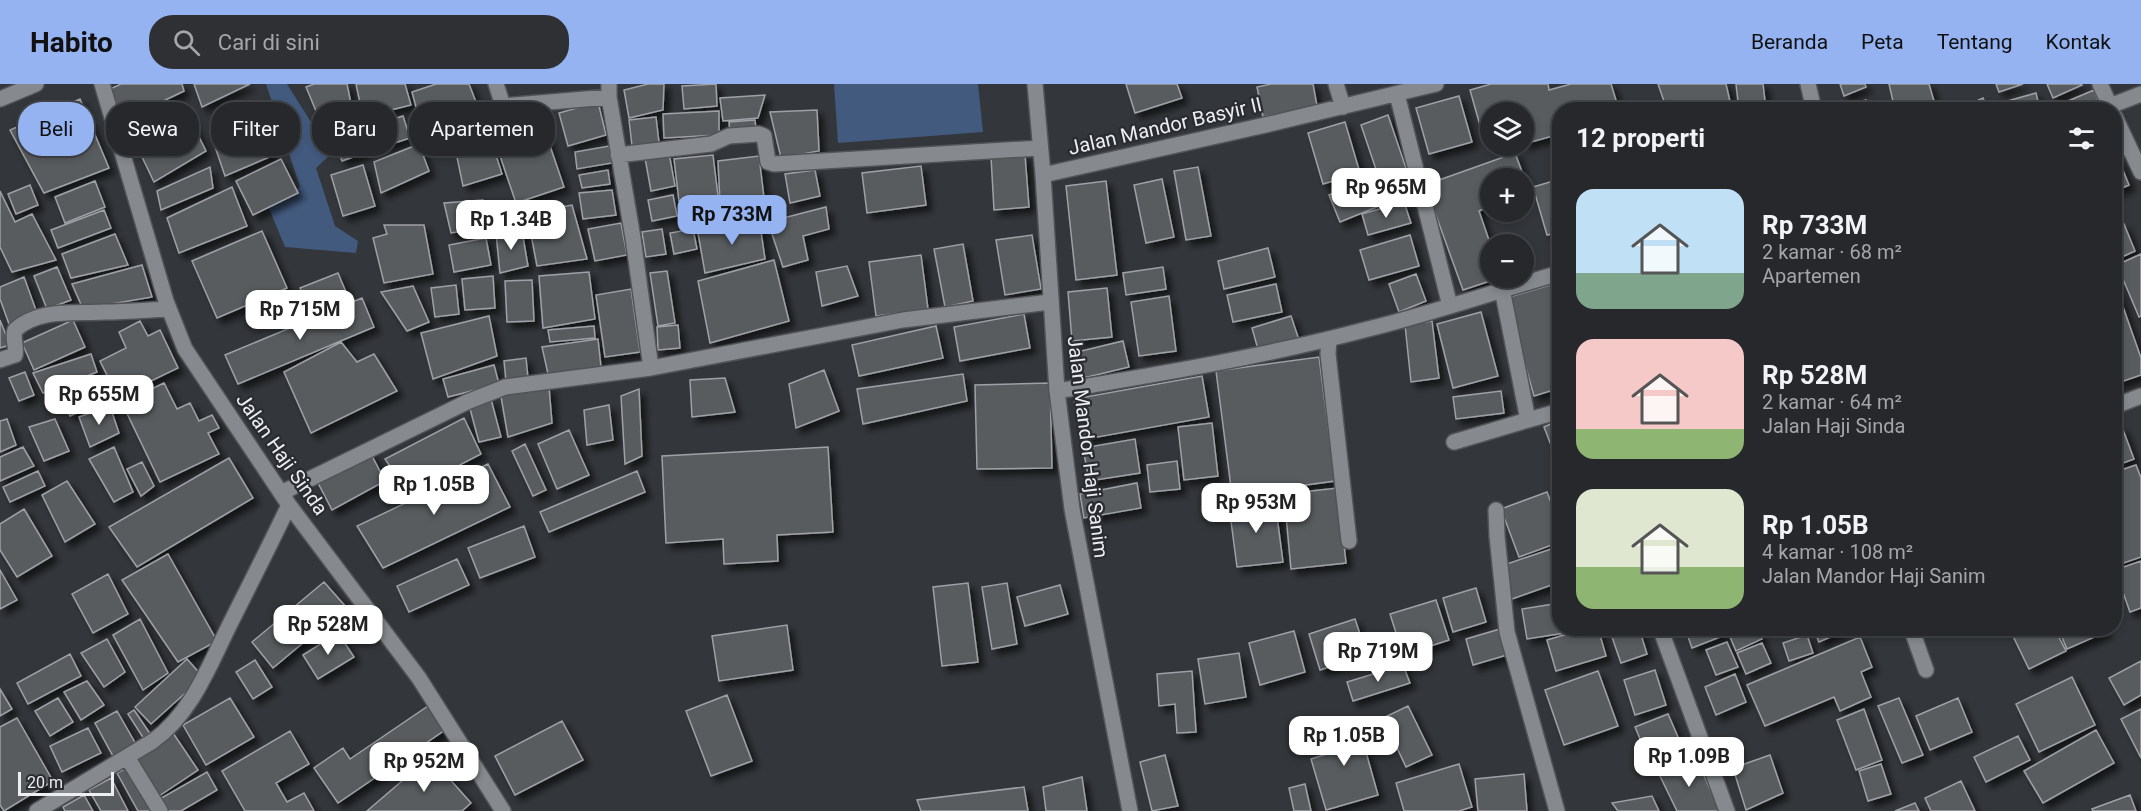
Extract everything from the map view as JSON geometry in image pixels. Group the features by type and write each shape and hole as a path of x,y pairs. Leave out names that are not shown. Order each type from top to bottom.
{"street":[{"path":"0,99 35,84"},
{"name":"Jalan Haji Sinda","path":"102,84 169,309 185,349 285,499 419,678 503,811"},
{"path":"496,84 504,106 609,91 651,368"},
{"name":"Jalan Mandor Haji Sanim","path":"1035,84 1057,391 1072,510 1130,811"},
{"path":"1336,84 1343,107"},
{"name":"Jalan Mandor Basyir II","path":"1043,175 1436,84"},
{"path":"1808,84 1812,102"},
{"path":"2100,84 2108,102"},
{"path":"1397,94 1450,306"},
{"path":"2122,105 2141,94"},
{"path":"618,155 711,144 729,136 759,134 764,136 768,162 774,164 1040,148"},
{"path":"2122,150 2141,172"},
{"path":"1057,391 1173,372 1329,339 1552,275"},
{"path":"1502,289 1528,420"},
{"path":"37,811 161,735 180,718 201,681 285,499 466,402 505,387 651,368 903,320 1050,302"},
{"path":"0,360 15,355 15,330 35,319 59,312 101,313 169,309"},
{"path":"1329,339 1328,354 1349,541"},
{"path":"2122,403 2141,396"},
{"path":"1454,442 1552,413"},
{"path":"1496,510 1507,632 1557,811"},
{"path":"1663,636 1727,811"},
{"path":"1914,636 1926,670"},
{"path":"127,757 160,811"}],"shaded area":[{"path":"266,84 287,84 298,102 272,102"},
{"path":"834,84 978,84 983,132 838,143"},
{"path":"300,105 312,124 312,156 329,156 316,168 335,226 358,241 356,253 285,247 268,206 300,187 290,156 300,156"}],"building":[{"path":"121,84 182,84 184,91 161,102 116,102 110,89"},
{"path":"194,84 250,84 211,102 202,107"},
{"path":"314,84 347,84 351,102 312,102 306,87"},
{"path":"356,84 405,84 410,102 409,106 397,108 397,102 360,102"},
{"path":"436,84 469,84 476,102 415,102 412,92"},
{"path":"648,84 664,84 663,110 629,118 624,90"},
{"path":"716,84 717,106 684,109 682,86"},
{"path":"1126,84 1177,84 1182,98 1135,113"},
{"path":"1271,84 1313,84 1317,106 1263,117 1257,87"},
{"path":"1491,84 1548,84 1549,90 1571,84 1611,84 1617,102 1552,102 1552,136 1534,141 1534,102 1480,102 1480,125 1470,90"},
{"path":"1658,84 1726,84 1730,102 1664,102"},
{"path":"1736,84 1763,84 1765,102 1738,102"},
{"path":"1840,84 1865,84 1866,87 1844,96"},
{"path":"1889,84 1929,84 1934,102 1893,102"},
{"path":"1996,84 2023,84 1999,92"},
{"path":"2047,84 2081,84 2082,85 2053,98"},
{"path":"2094,90 2099,102 2066,102"},
{"path":"2036,93 2038,102 2004,102"},
{"path":"765,95 758,118 723,121 720,98"},
{"path":"1459,96 1472,142 1429,154 1416,108"},
{"path":"598,102 606,135 568,146 559,113"},
{"path":"817,110 819,151 781,158 770,112"},
{"path":"719,111 719,135 664,138 663,114"},
{"path":"1388,115 1412,186 1385,196 1361,125"},
{"path":"403,116 409,138 397,142 397,118"},
{"path":"656,117 659,143 632,146 629,120"},
{"path":"755,120 756,130 730,133 729,122"},
{"path":"1345,122 1360,173 1323,184 1308,133"},
{"path":"18,126 18,145 10,130"},
{"path":"94,132 109,168 44,193 24,156 94,156"},
{"path":"199,137 206,151 199,155"},
{"path":"609,146 612,163 577,169 575,152"},
{"path":"409,148 409,156 423,156 429,171 381,193 374,162 389,156 397,156 397,153"},
{"path":"669,153 675,186 651,191 645,158"},
{"path":"713,155 718,196 679,201 674,159"},
{"path":"1025,155 1029,207 994,210 991,157"},
{"path":"142,156 198,156 154,182"},
{"path":"218,156 272,156 225,176"},
{"path":"340,156 356,156 342,161"},
{"path":"457,156 496,156 502,174 463,186"},
{"path":"500,156 553,156 564,187 516,203"},
{"path":"759,156 764,198 720,202 718,161"},
{"path":"1507,156 1516,156 1521,168 1480,168 1480,222 1483,222 1487,234 1480,234 1480,284 1463,290 1425,185"},
{"path":"281,159 298,193 253,215 236,181"},
{"path":"363,165 375,206 343,216 331,175"},
{"path":"921,166 926,205 867,213 862,173"},
{"path":"210,167 213,188 161,210 157,191"},
{"path":"1198,167 1211,236 1186,240 1174,171"},
{"path":"2122,168 2129,185 2122,188"},
{"path":"608,170 610,184 582,188 579,175"},
{"path":"815,170 820,196 790,203 785,174"},
{"path":"1162,179 1174,237 1146,243 1134,185"},
{"path":"1368,180 1379,206 1340,222 1329,195"},
{"path":"95,181 105,207 65,223 55,197"},
{"path":"1106,181 1117,275 1076,280 1066,186"},
{"path":"1552,181 1552,234 1547,235 1534,187"},
{"path":"30,185 38,205 16,214 8,194"},
{"path":"232,187 247,226 179,253 167,218"},
{"path":"612,190 616,215 583,219 579,193"},
{"path":"0,191 15,222 32,214 56,260 12,272 0,247"},
{"path":"673,195 677,216 652,221 648,200"},
{"path":"483,200 488,227 451,233 444,203"},
{"path":"759,202 760,216 722,221 720,207"},
{"path":"1404,202 1411,223 1368,235 1362,214"},
{"path":"710,204 713,222 687,226 684,208"},
{"path":"572,205 587,259 537,266 527,213"},
{"path":"826,207 829,229 803,236 808,260 783,267 768,222"},
{"path":"104,210 111,228 58,248 51,230"},
{"path":"759,218 765,259 705,273 698,233"},
{"path":"621,223 627,255 595,261 588,229"},
{"path":"2124,224 2135,251 2122,257 2122,225"},
{"path":"384,225 424,225 433,274 384,283 373,238 387,234"},
{"path":"662,229 666,254 646,257 642,232"},
{"path":"693,229 697,249 674,254 670,233"},
{"path":"262,231 287,288 217,318 192,261"},
{"path":"522,231 528,266 500,273 496,233"},
{"path":"115,234 128,265 71,278 62,254"},
{"path":"1032,235 1041,289 1005,295 996,240"},
{"path":"1410,235 1419,266 1369,280 1360,250"},
{"path":"486,238 491,265 454,272 449,245"},
{"path":"963,244 973,301 945,307 934,249"},
{"path":"1268,248 1275,277 1224,289 1218,261"},
{"path":"2141,254 2141,316 2139,317 2122,277 2122,263"},
{"path":"921,255 928,309 876,316 869,262"},
{"path":"774,260 789,321 710,343 698,281"},
{"path":"142,265 152,297 83,309 72,284"},
{"path":"847,266 858,296 822,306 816,272"},
{"path":"57,267 71,300 47,309 34,276"},
{"path":"1163,267 1166,289 1126,295 1123,273"},
{"path":"667,271 675,323 658,326 650,273"},
{"path":"589,272 595,319 543,328 539,276"},
{"path":"338,273 346,292 308,309 300,288"},
{"path":"1416,274 1426,301 1399,312 1389,284"},
{"path":"493,276 495,308 465,310 462,279"},
{"path":"24,277 37,313 9,324 0,299 0,287"},
{"path":"532,280 534,321 507,322 505,281"},
{"path":"1276,284 1282,312 1233,322 1227,295"},
{"path":"1552,284 1552,390 1534,396 1506,298"},
{"path":"456,285 459,314 435,317 431,288"},
{"path":"413,286 429,322 407,331 381,292"},
{"path":"1107,288 1112,337 1072,341 1068,292"},
{"path":"631,289 640,352 605,357 596,295"},
{"path":"1169,296 1176,351 1139,356 1131,302"},
{"path":"362,298 374,327 238,384 225,355"},
{"path":"2122,304 2141,358 2141,375 2122,382"},
{"path":"1481,312 1498,376 1453,388 1437,324"},
{"path":"1024,314 1030,348 960,361 954,327"},
{"path":"489,316 497,356 433,379 421,333"},
{"path":"1291,316 1299,340 1259,353 1252,328"},
{"path":"0,320 10,345 0,348"},
{"path":"73,320 85,347 34,370 22,343"},
{"path":"140,321 148,336 160,330 178,368 118,397 100,361 126,348 119,332"},
{"path":"1432,321 1439,378 1411,382 1405,325"},
{"path":"678,325 680,348 658,350 657,327"},
{"path":"594,326 595,338 550,342 548,330"},
{"path":"936,326 943,358 859,376 852,345"},
{"path":"598,339 601,367 548,374 542,347"},
{"path":"1123,341 1129,367 1075,380 1069,354"},
{"path":"341,342 357,362 374,354 397,391 311,433 284,372"},
{"path":"91,354 97,372 43,393 33,373"},
{"path":"1319,357 1335,481 1232,495 1216,371"},
{"path":"526,358 528,378 506,381 504,361"},
{"path":"494,365 499,384 448,397 443,379"},
{"path":"824,370 839,411 796,428 789,384"},
{"path":"25,372 34,395 19,401 9,378"},
{"path":"963,374 967,401 863,424 857,389"},
{"path":"1202,376 1209,417 1081,440 1074,399"},
{"path":"725,378 735,412 692,417 690,380"},
{"path":"92,381 102,402 70,416 60,394"},
{"path":"164,383 177,409 190,403 199,421 212,415 219,428 208,433 219,454 160,482 122,403"},
{"path":"1050,383 1052,468 977,469 975,385"},
{"path":"549,387 552,423 508,437 500,391"},
{"path":"639,389 642,456 625,464 621,396"},
{"path":"1501,391 1504,413 1456,419 1453,397"},
{"path":"491,399 501,437 479,442 469,405"},
{"path":"609,405 613,440 587,445 584,410"},
{"path":"110,406 119,433 90,447 79,417"},
{"path":"464,418 481,454 408,492 385,459"},
{"path":"7,419 16,445 0,452 0,421"},
{"path":"55,419 69,451 44,461 29,427"},
{"path":"1212,423 1218,476 1184,480 1178,427"},
{"path":"1552,424 1552,448 1544,427"},
{"path":"2122,427 2134,459 2122,463"},
{"path":"569,430 589,475 557,489 538,444"},
{"path":"1135,439 1140,473 1089,481 1083,448"},
{"path":"525,444 546,490 533,496 512,451"},
{"path":"23,447 34,466 0,481 0,457"},
{"path":"114,447 133,492 114,502 89,459"},
{"path":"828,447 833,532 777,535 778,561 724,564 723,539 666,543 662,456"},
{"path":"370,452 385,481 332,510 317,481"},
{"path":"229,458 253,498 137,567 109,527"},
{"path":"1177,461 1180,489 1150,492 1147,465"},
{"path":"142,462 154,486 141,496 127,469"},
{"path":"488,464 510,507 383,568 357,526"},
{"path":"2136,465 2141,478 2141,557 2122,564 2122,470"},
{"path":"38,471 45,486 10,502 3,487"},
{"path":"637,471 645,492 549,532 540,512"},
{"path":"67,481 95,524 65,542 42,495"},
{"path":"1137,483 1141,508 1084,518 1080,494"},
{"path":"1338,488 1346,563 1291,569 1284,494"},
{"path":"1547,492 1552,505 1552,545 1519,557 1501,509"},
{"path":"1275,501 1283,562 1237,567 1229,506"},
{"path":"24,509 52,556 17,577 0,550 0,524"},
{"path":"524,526 535,557 480,578 468,548"},
{"path":"1552,549 1552,585 1512,599 1501,566"},
{"path":"168,554 217,641 178,662 122,580"},
{"path":"457,559 469,585 409,612 397,586"},
{"path":"2141,561 2141,608 2130,612 2122,590 2122,568"},
{"path":"0,570 17,600 0,609"},
{"path":"108,574 128,614 93,633 72,594"},
{"path":"324,582 346,607 273,668 252,642"},
{"path":"968,583 978,662 942,666 933,587"},
{"path":"1007,583 1017,644 992,649 982,587"},
{"path":"1060,585 1068,614 1025,626 1017,597"},
{"path":"1476,588 1486,622 1453,632 1443,598"},
{"path":"1436,600 1449,640 1403,655 1390,614"},
{"path":"1552,604 1552,635 1527,639 1522,609"},
{"path":"140,619 168,673 143,690 113,635"},
{"path":"1355,619 1367,655 1320,670 1309,634"},
{"path":"787,625 793,670 719,681 712,636"},
{"path":"1500,629 1507,655 1473,665 1466,639"},
{"path":"1294,631 1305,672 1260,685 1249,643"},
{"path":"338,633 354,657 318,679 303,655"},
{"path":"1561,636 1600,636 1606,656 1556,671 1547,640"},
{"path":"1641,636 1647,654 1621,663 1612,637"},
{"path":"1688,636 1722,636 1692,648"},
{"path":"1730,636 1761,636 1762,639 1736,651"},
{"path":"1807,636 1813,653 1789,661 1783,643"},
{"path":"1816,636 1833,636 1819,642"},
{"path":"2013,636 2058,636 2066,651 2029,669"},
{"path":"2061,636 2097,636 2067,649"},
{"path":"1860,637 1872,667 1861,672 1871,697 1840,711 1834,697 1765,726 1747,685"},
{"path":"107,639 125,672 104,687 81,653"},
{"path":"1727,642 1738,667 1716,675 1706,650"},
{"path":"1762,643 1771,663 1746,674 1737,653"},
{"path":"1239,653 1246,697 1205,704 1198,659"},
{"path":"70,654 81,676 28,704 17,683"},
{"path":"187,659 203,677 151,724 135,707"},
{"path":"255,660 272,687 253,699 236,672"},
{"path":"2141,661 2141,695 2124,705 2109,678"},
{"path":"1403,665 1410,683 1353,701 1347,682"},
{"path":"1655,670 1666,705 1635,715 1624,680"},
{"path":"1192,671 1196,732 1177,733 1175,704 1159,706 1157,674"},
{"path":"1598,671 1618,726 1564,745 1545,690"},
{"path":"1735,674 1746,702 1716,715 1705,687"},
{"path":"2072,677 2095,725 2039,752 2016,704"},
{"path":"87,681 104,705 81,720 64,692"},
{"path":"0,689 12,709 0,716"},
{"path":"727,695 752,761 711,776 686,711"},
{"path":"58,698 73,722 50,736 35,711"},
{"path":"230,698 254,737 206,765 183,725"},
{"path":"1899,698 1923,755 1902,763 1878,706"},
{"path":"1958,698 1972,732 1930,750 1916,716"},
{"path":"428,706 445,730 338,803 314,768 343,748 350,759"},
{"path":"1408,706 1432,755 1406,767 1383,718"},
{"path":"1864,709 1882,760 1856,770 1837,720"},
{"path":"2141,709 2141,758 2121,719"},
{"path":"134,710 151,735 144,739 128,714"},
{"path":"117,711 137,746 114,758 95,723"},
{"path":"1668,714 1682,746 1649,760 1635,727"},
{"path":"17,718 53,781 4,811 0,805 0,727"},
{"path":"1357,720 1378,795 1326,810 1311,759 1327,754 1321,730"},
{"path":"562,721 583,760 515,795 495,756"},
{"path":"88,728 101,753 62,772 50,746"},
{"path":"2096,730 2114,763 2043,803 2024,771"},
{"path":"290,731 309,764 276,783 287,802 304,793 314,811 245,811 222,771"},
{"path":"173,733 198,770 159,796 135,758"},
{"path":"2018,736 2030,760 1986,782 1974,757"},
{"path":"1165,755 1178,806 1152,811 1140,762"},
{"path":"1770,755 1783,793 1746,810 1733,768"},
{"path":"1695,756 1720,811 1677,811 1659,774"},
{"path":"430,757 471,803 462,811 367,811"},
{"path":"1459,764 1472,807 1459,811 1404,811 1396,783"},
{"path":"1881,764 1891,794 1868,801 1859,771"},
{"path":"128,767 152,811 138,811 117,773"},
{"path":"207,772 217,790 181,811 164,811 158,800"},
{"path":"1524,774 1527,811 1478,811 1475,779"},
{"path":"1082,777 1087,811 1046,811 1043,787"},
{"path":"111,778 128,811 101,811 89,790"},
{"path":"1961,781 1975,811 1931,811 1925,798"},
{"path":"1305,784 1311,811 1294,811 1289,788"},
{"path":"1024,787 1028,811 921,811 917,800"},
{"path":"84,795 93,811 65,811 63,807"},
{"path":"2130,795 2136,811 2093,811 2092,809"},
{"path":"1652,796 1659,811 1618,811 1612,803"},
{"path":"1915,803 1919,811 1895,811"}]}
